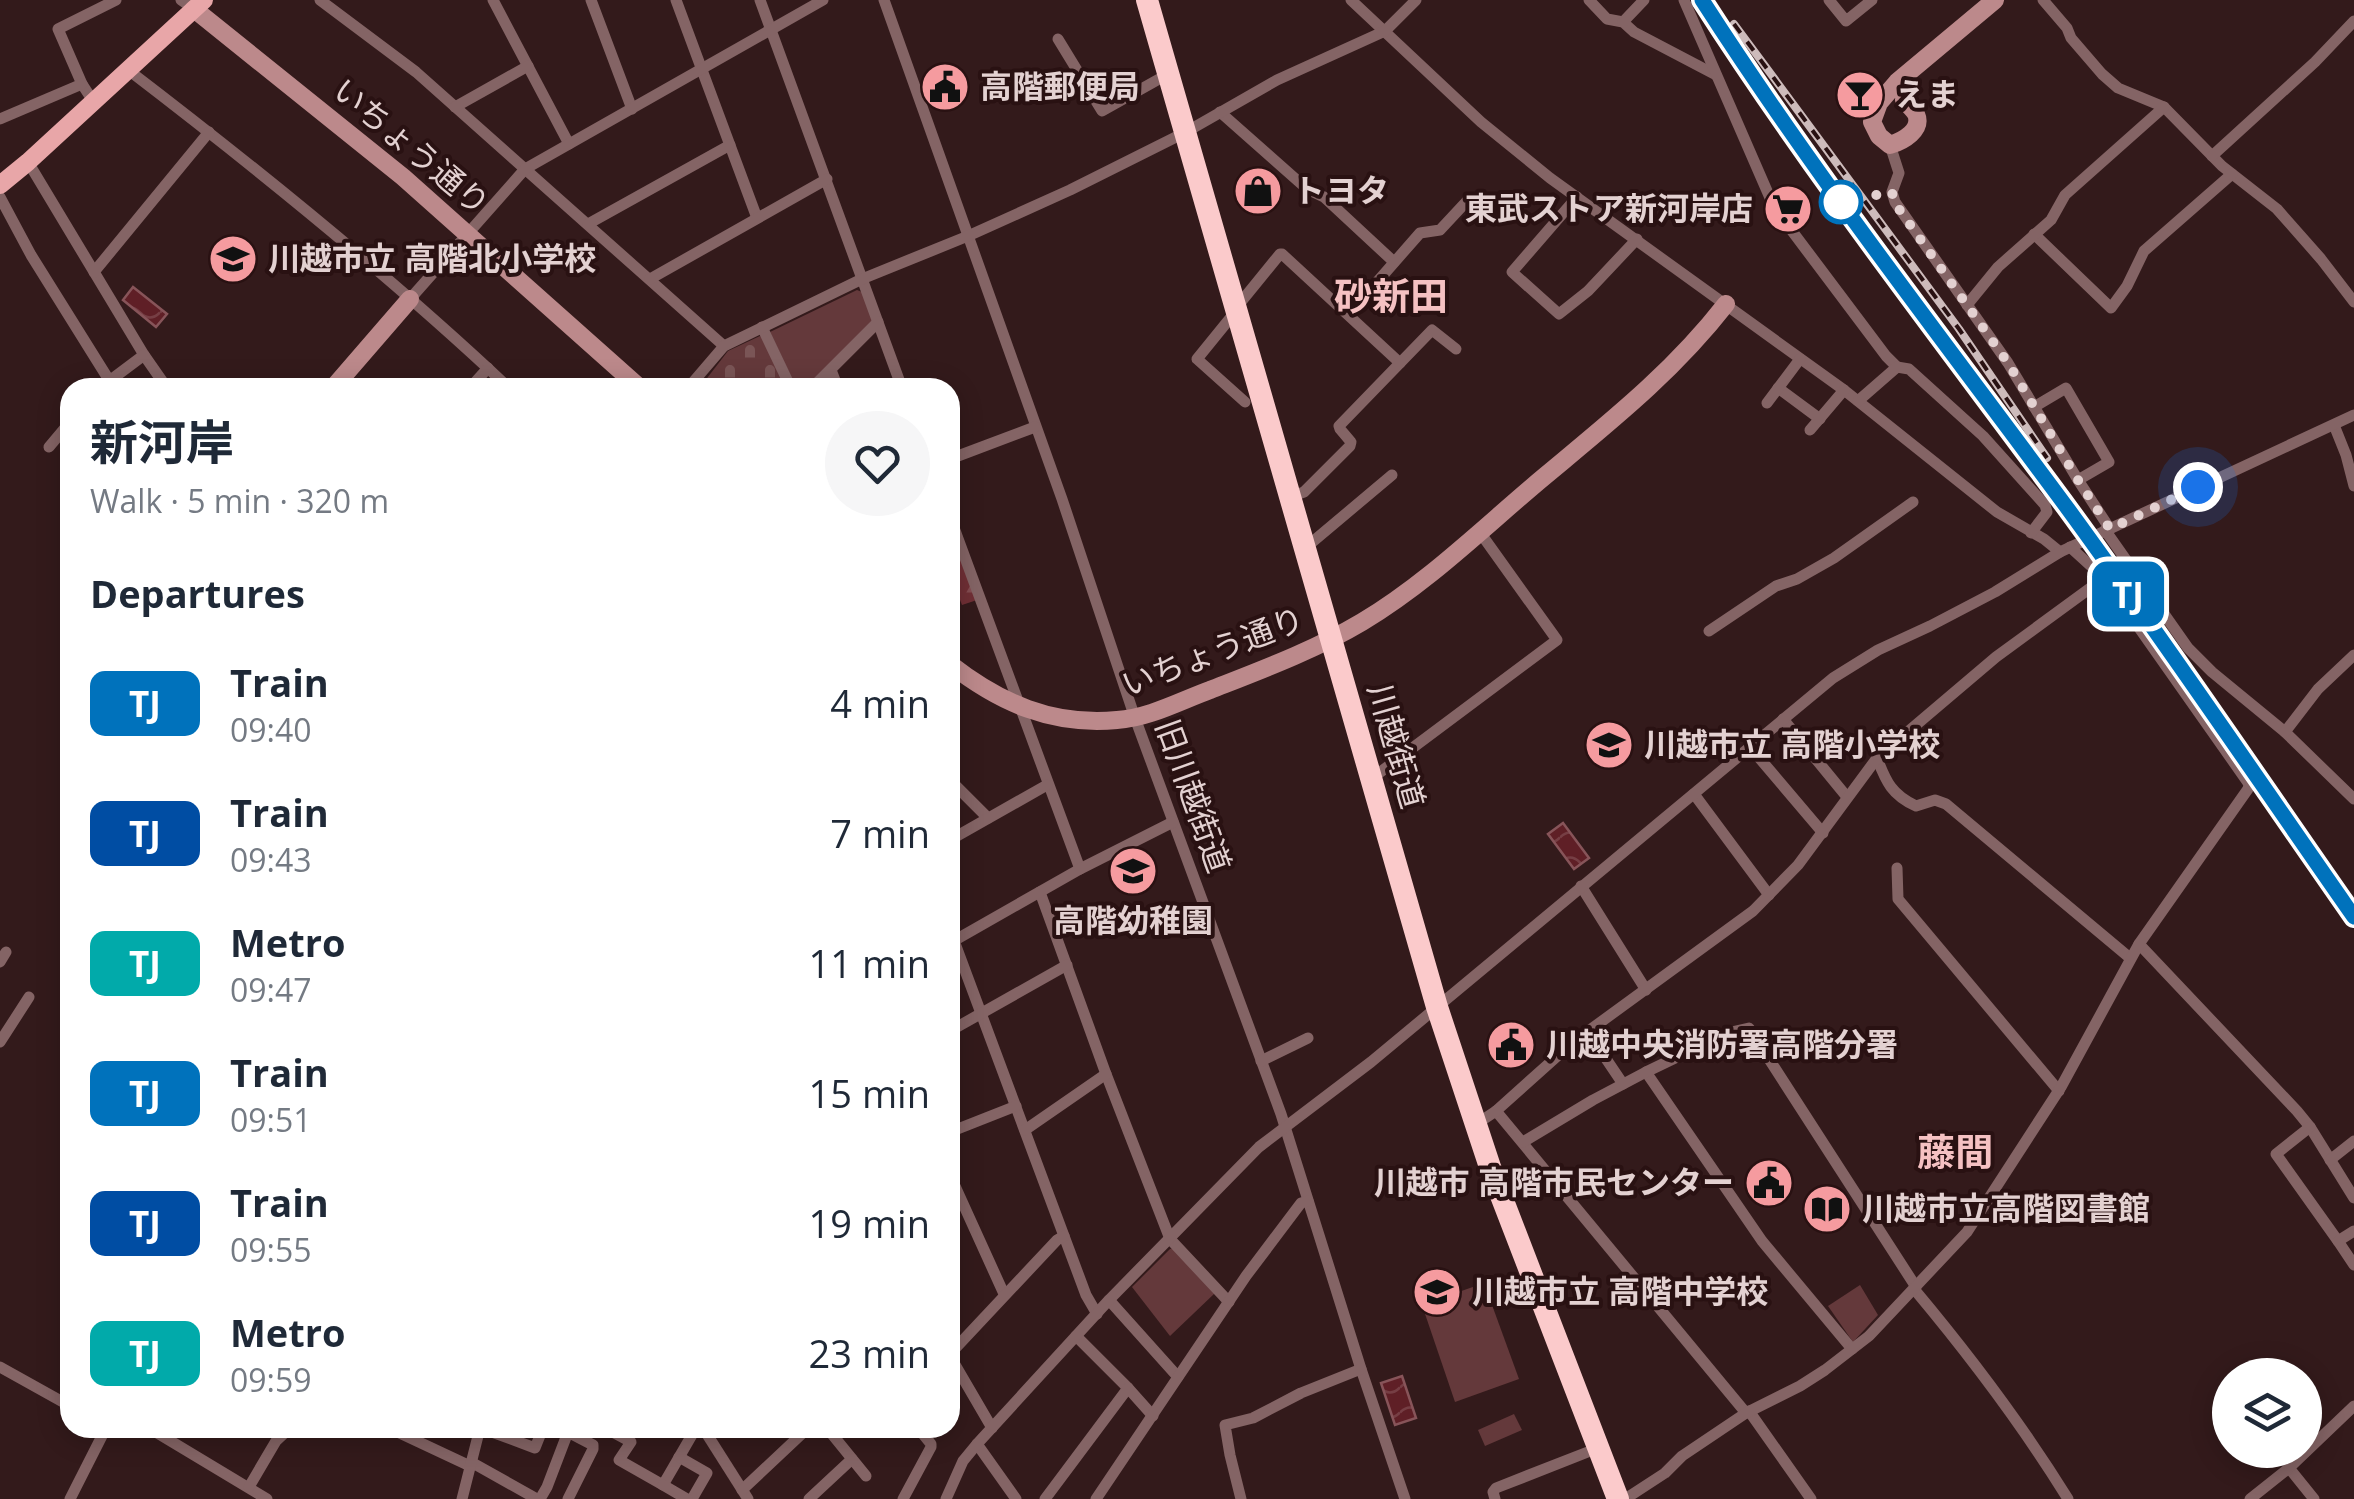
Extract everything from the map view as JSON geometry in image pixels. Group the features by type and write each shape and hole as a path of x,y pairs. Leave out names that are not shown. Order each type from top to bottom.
{"highway":[{"name":"川越街道","path":"1147,0 1475,1125 1618,1499"}],"main road":[{"path":"0,184 127,70 193,3"}],"street":[{"path":"93,101 58,28 116,0"},
{"path":"320,0 416,72 724,346"},
{"path":"493,0 569,144"},
{"path":"592,0 632,109"},
{"path":"676,0 757,218"},
{"path":"760,0 898,378"},
{"path":"342,378 525,170 823,0"},
{"name":"旧川越街道","path":"884,0 1173,822 1286,1127 1405,1499"},
{"path":"1351,0 1423,70 1550,178 1844,390 1997,512 2065,550 2104,578 2249,784 2130,958 2059,1091 1967,1232 1869,1336 1800,1386 1748,1412 1682,1456 1665,1473 1625,1499"},
{"path":"697,378 724,346 862,279 1070,190 1186,132 1278,80 1385,31 1416,0"},
{"path":"1589,0 1608,20 1623,22 1634,32 1716,76"},
{"path":"1623,22 1644,0"},
{"path":"1684,0 1774,206 1897,367"},
{"path":"1829,0 1846,21 1872,0"},
{"path":"1995,0 1888,91 1873,115 1872,122 1879,136 1890,145 1899,173 1892,198 2008,363 2108,530 2188,648 2354,799"},
{"path":"2042,0 2067,28 2070,38 2114,84 2164,107 2212,156 2277,209 2354,302"},
{"name":"いちょう通り","path":"193,3 468,234 629,378"},
{"path":"2212,156 2354,21"},
{"path":"1058,40 1102,111 1168,74"},
{"path":"455,107 528,66"},
{"path":"127,70 289,196 498,378"},
{"path":"1890,145 1911,134 1918,122 1904,100 1907,75"},
{"path":"0,119 82,84"},
{"path":"1967,305 1998,267 2051,220 2065,195 2164,107"},
{"path":"1220,112 1306,188 1324,197 1394,262"},
{"path":"94,272 209,132"},
{"path":"588,224 730,145"},
{"path":"28,162 161,378"},
{"path":"2034,234 2111,308 2128,286 2144,251 2232,174"},
{"path":"650,278 826,179"},
{"path":"0,197 103,378"},
{"path":"1577,197 1512,272 1559,314 1588,291 1637,239"},
{"path":"1349,314 1420,233 1440,230 1467,201"},
{"path":"1245,402 1197,359 1280,254 1400,362"},
{"name":"いちょう通り","path":"960,672 1020,707 1078,720 1113,721 1136,718 1331,639 1420,582 1644,393 1677,362 1726,304"},
{"path":"823,378 878,322"},
{"path":"762,327 785,378"},
{"path":"1290,497 1304,492 1350,446 1340,426 1432,330 1456,349"},
{"path":"116,378 144,355"},
{"path":"1766,403 1800,359"},
{"path":"1858,401 1897,367 1909,368 1983,436 2045,505 2047,512 2031,533"},
{"path":"479,378 488,368"},
{"path":"831,370 834,378"},
{"path":"1778,388 1820,418"},
{"path":"2034,407 2066,388 2109,462 2078,480"},
{"path":"1810,430 1844,390"},
{"path":"946,1499 963,1462 977,1444 1109,1300 1258,1147 1372,1062 1783,719 1858,662 1981,600 2065,550 2354,415"},
{"path":"2334,425 2354,486"},
{"path":"960,455 1035,427"},
{"path":"50,446 60,434"},
{"path":"1304,549 1392,476"},
{"path":"1709,631 1776,586 1800,578 1834,558 1913,502"},
{"path":"1371,779 1557,640 1479,531"},
{"path":"960,544 1080,868"},
{"path":"1475,1125 1558,1055 1753,911 1798,866 1878,758 1996,656 2104,578"},
{"path":"2284,732 2318,689 2354,656"},
{"path":"1783,719 1847,797"},
{"path":"1750,747 1823,833"},
{"path":"1878,758 1887,783 1906,801 1916,806 1935,800 1946,804 2130,958"},
{"path":"960,834 1048,784"},
{"path":"960,790 988,818"},
{"path":"1694,794 1769,895"},
{"path":"960,933 1173,822"},
{"path":"1897,868 1898,899 2059,1091"},
{"path":"1581,886 1646,990"},
{"path":"1040,892 1170,1239 1229,1302"},
{"path":"2139,944 2310,1127 2354,1198"},
{"path":"960,960 1097,1314"},
{"path":"960,1025 1067,965"},
{"path":"0,1042 30,996"},
{"path":"0,1016 8,1028"},
{"path":"1523,1142 1622,1084 1728,1033 1749,1028 1915,1288 1986,1377 2068,1499"},
{"path":"1588,1032 1622,1084"},
{"path":"1262,1061 1308,1038"},
{"path":"1646,1072 1762,1241 1852,1349"},
{"path":"1025,1130 1106,1074"},
{"path":"960,1128 1016,1106"},
{"path":"1496,1111 1748,1412 1811,1499"},
{"path":"2310,1127 2276,1154 2354,1265"},
{"path":"2330,1160 2354,1141"},
{"path":"960,1197 1004,1294"},
{"path":"1096,1499 1229,1302 1301,1203 1308,1201"},
{"path":"2338,1241 2354,1231"},
{"path":"960,1344 1064,1236"},
{"path":"1109,1300 1178,1378"},
{"path":"1076,1336 1154,1416"},
{"path":"0,1367 60,1400"},
{"path":"1241,1499 1225,1426 1252,1418 1361,1369"},
{"path":"960,1372 992,1428"},
{"path":"1046,1499 1128,1388"},
{"path":"2322,1436 2354,1406"},
{"path":"70,1499 101,1438"},
{"path":"166,1438 267,1499"},
{"path":"248,1487 281,1438"},
{"path":"412,1438 538,1499 548,1487 566,1438"},
{"path":"462,1499 478,1438"},
{"path":"507,1438 534,1448 538,1438"},
{"path":"568,1499 593,1449 593,1445 580,1438"},
{"path":"623,1438 630,1442 620,1460 689,1499 707,1473 679,1457"},
{"path":"663,1485 692,1438"},
{"path":"706,1438 742,1491"},
{"path":"729,1499 798,1438"},
{"path":"834,1438 866,1476"},
{"path":"922,1499 905,1495 931,1447 926,1438"},
{"path":"977,1444 1016,1499"},
{"path":"1495,1499 1496,1488 1598,1448"},
{"path":"809,1499 852,1460"},
{"path":"2250,1499 2288,1468 2314,1499"}],"green space":[{"path":"857,290 862,292 873,322 815,378 792,378 770,332"},
{"path":"763,337 783,378 707,378 728,351"},
{"path":"960,557 977,600 962,605 960,600"},
{"path":"1174,1248 1215,1293 1170,1336 1132,1287"},
{"path":"1484,1283 1519,1379 1455,1402 1422,1305"},
{"path":"1860,1285 1878,1315 1853,1342 1828,1306"},
{"path":"1514,1414 1522,1430 1485,1446 1478,1430"}],"water":[{"path":"133,287 167,314 156,327 123,300"},
{"path":"1563,823 1589,858 1574,869 1548,834"},
{"path":"1402,1376 1416,1418 1395,1425 1381,1383"}],"railway":[{"path":"1702,0 1772,106 2070,512 2354,917"},
{"path":"1734,24 1959,329 2047,458"}],"train":[{"name":"TJ","path":"1702,0 1772,106 2070,512 2354,917"}],"place":[{"name":"高階郵便局","path":"945,87"},
{"name":"えま","path":"1860,95"},
{"name":"トヨタ","path":"1258,191"},
{"name":"東武ストア新河岸店","path":"1788,209"},
{"name":"川越市立 高階北小学校","path":"233,259"},
{"name":"川越市立 高階小学校","path":"1609,745"},
{"name":"高階幼稚園","path":"1133,871"},
{"name":"川越中央消防署高階分署","path":"1511,1045"},
{"name":"川越市 高階市民センター","path":"1769,1183"},
{"name":"川越市立高階図書館","path":"1827,1209"},
{"name":"川越市立 高階中学校","path":"1437,1292"}],"district":[{"name":"砂新田","path":"1391,297"},
{"name":"藤間","path":"1955,1153"}],"route":[{"path":"1841,202 1892,192 1894,202 2008,363 2110,529 2198,487"}]}
